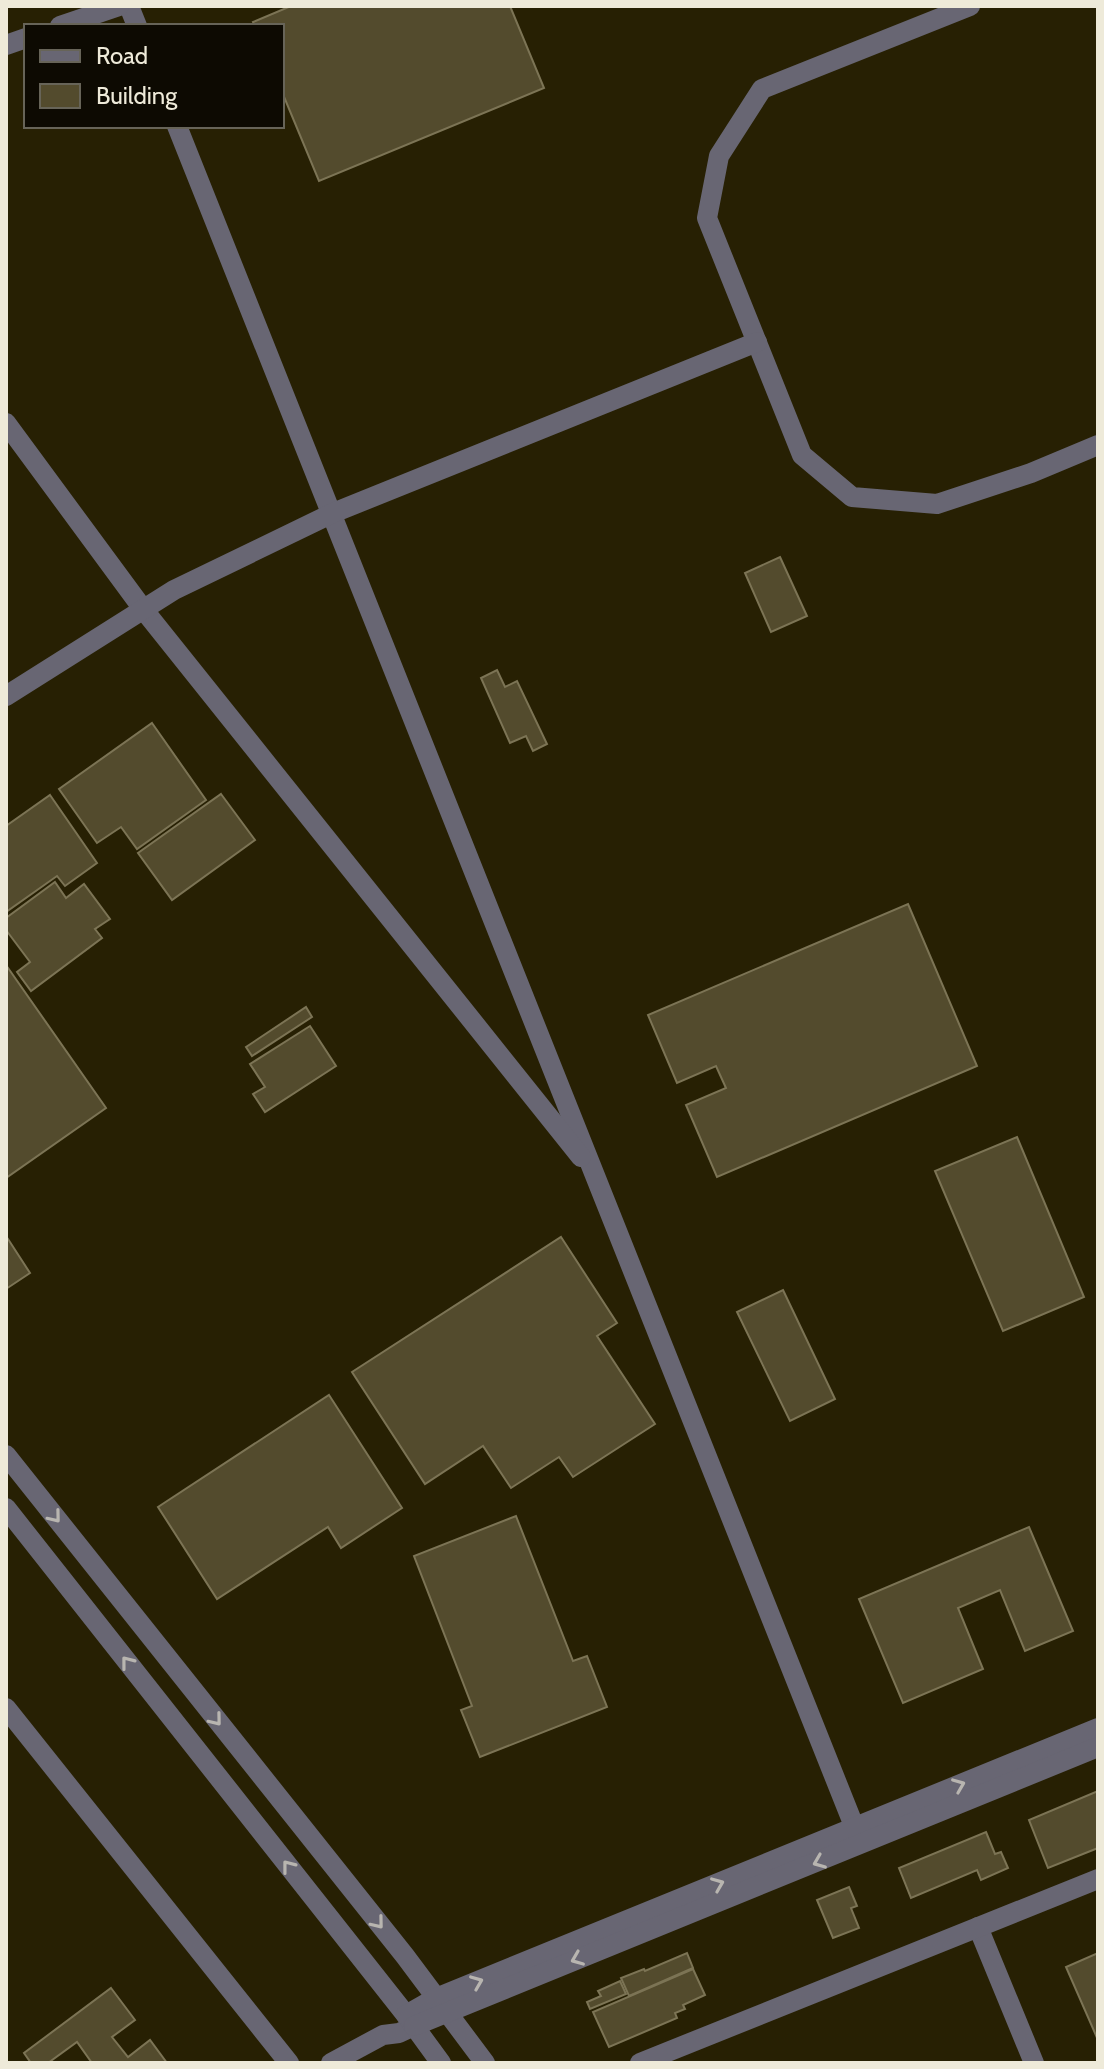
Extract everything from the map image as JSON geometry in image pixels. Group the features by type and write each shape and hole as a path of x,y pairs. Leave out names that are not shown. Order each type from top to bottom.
{"street":[{"path":"66,24 119,6"},
{"path":"964,7 762,89 719,156 707,218 802,455 852,497 937,504 1031,473 1098,445"},
{"path":"178,128 858,1836"},
{"path":"6,696 174,590 333,513 757,342"},
{"path":"6,423 143,609 595,1175"},
{"path":"6,1455 485,2063"},
{"path":"6,1508 441,2063"},
{"path":"6,1708 289,2063"},
{"path":"858,1836 1098,1728"},
{"path":"331,2063 383,2035 393,2023 410,2020 858,1836 1098,1747"},
{"path":"640,2063 1098,1879"},
{"path":"978,1927 1034,2063"}],"building":[{"path":"291,6 510,6 544,88 319,181 284,97 284,24 253,22"},
{"path":"780,557 807,616 771,632 745,573"},
{"path":"497,670 505,687 517,681 547,744 533,751 526,736 510,743 481,678"},
{"path":"152,723 206,800 137,849 121,827 97,843 59,789"},
{"path":"221,794 255,840 172,900 138,853"},
{"path":"50,795 97,863 65,886 57,876 6,912 6,826"},
{"path":"55,882 66,898 84,884 110,919 95,929 102,938 31,991 17,972 30,962 6,930 6,918"},
{"path":"908,904 977,1066 717,1177 686,1105 726,1088 716,1066 677,1083 648,1015"},
{"path":"6,965 106,1108 6,1178 7,1039"},
{"path":"306,1007 312,1017 252,1056 246,1047"},
{"path":"310,1026 336,1066 265,1112 253,1094 265,1087 250,1064"},
{"path":"1017,1137 1084,1297 1003,1331 935,1171"},
{"path":"561,1237 617,1323 597,1336 655,1424 573,1477 559,1457 511,1488 483,1446 425,1484 352,1372"},
{"path":"8,1239 30,1273 6,1289 6,1241"},
{"path":"783,1290 835,1399 790,1421 737,1312"},
{"path":"329,1395 402,1508 341,1548 328,1527 217,1599 158,1507"},
{"path":"516,1516 573,1661 587,1656 607,1707 480,1757 461,1710 472,1706 414,1556"},
{"path":"1029,1527 1073,1631 1025,1651 1000,1590 958,1608 983,1669 903,1703 859,1599"},
{"path":"1098,1791 1098,1848 1048,1868 1029,1820"},
{"path":"986,1832 995,1854 1001,1852 1008,1868 981,1880 977,1870 911,1898 899,1868"},
{"path":"849,1887 857,1906 851,1908 859,1928 833,1938 817,1900"},
{"path":"687,1953 693,1968 629,1996 621,1978"},
{"path":"1098,1953 1098,2040 1066,1967"},
{"path":"693,1969 705,1995 683,2005 685,2009 675,2013 677,2018 609,2047 593,2012"},
{"path":"620,1981 626,1994 590,2009 587,2002 601,1996 598,1991"},
{"path":"111,1988 135,2020 112,2037 128,2057 150,2040 167,2063 92,2063 77,2042 48,2063 31,2063 24,2053"}]}
